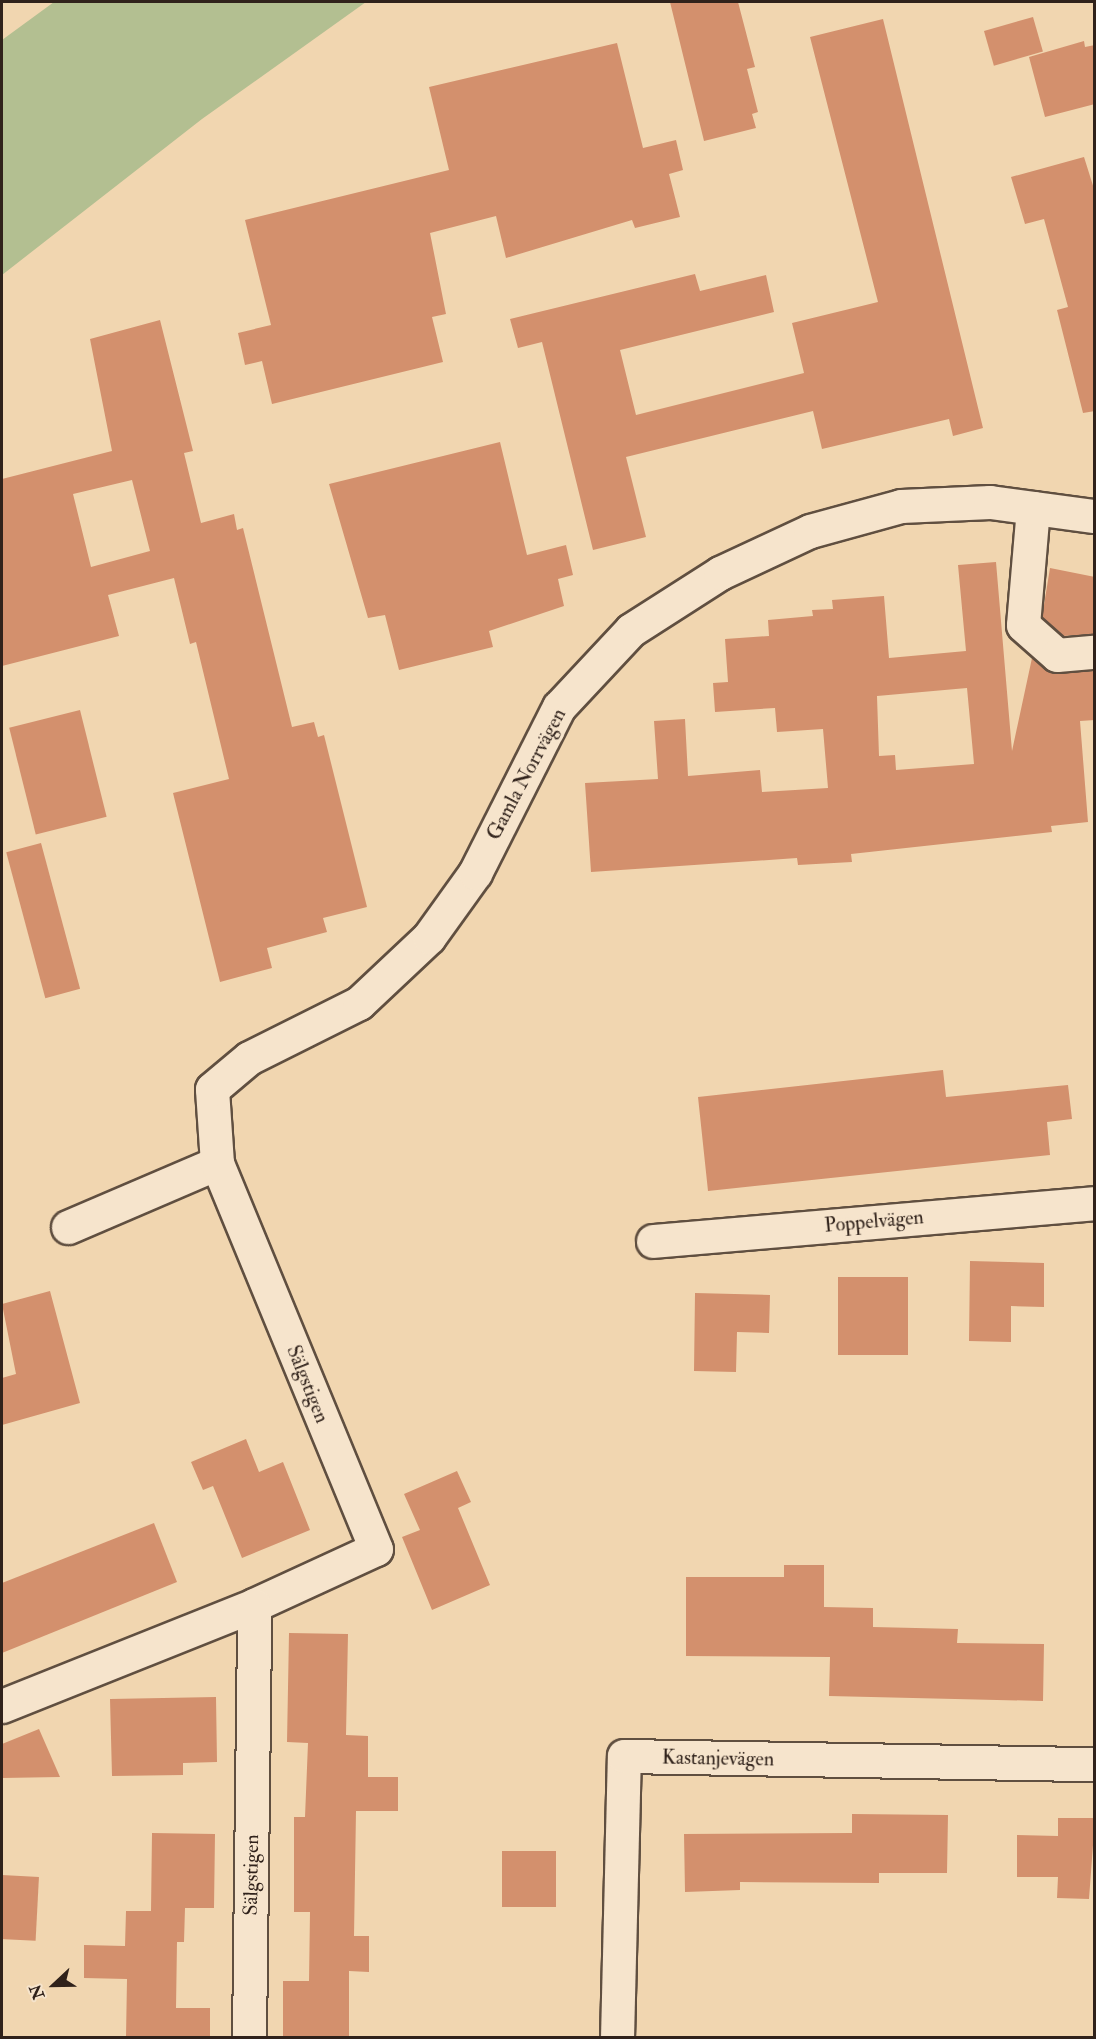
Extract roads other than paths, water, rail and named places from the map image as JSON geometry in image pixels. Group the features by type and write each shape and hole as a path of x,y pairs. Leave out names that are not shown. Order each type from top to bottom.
{"street":[{"name":"Gamla Norrvägen","path":"212,1089 249,1058 359,1003 429,936 475,873 559,707 631,630 720,573 810,531 901,506 990,502 1095,516"},
{"path":"1033,508 1023,625 1057,655 1095,652"},
{"name":"Sälgstigen","path":"2,1706 254,1605 376,1549 218,1163 212,1089"},
{"path":"68,1227 218,1163"},
{"name":"Poppelvägen","path":"653,1241 1095,1203"},
{"name":"Sälgstigen","path":"249,2037 254,1605"},
{"name":"Kastanjevägen","path":"617,2037 624,1756 1095,1764"}]}
